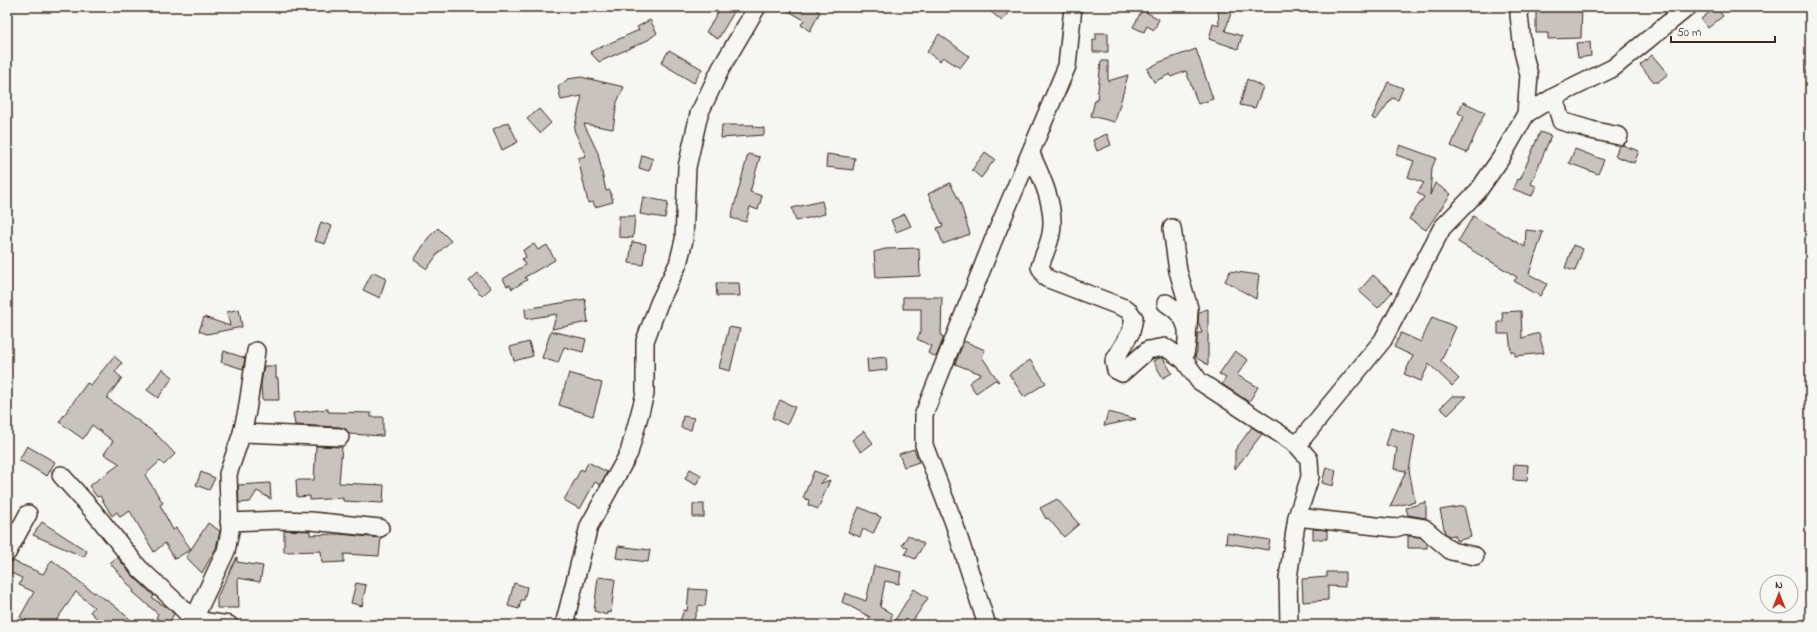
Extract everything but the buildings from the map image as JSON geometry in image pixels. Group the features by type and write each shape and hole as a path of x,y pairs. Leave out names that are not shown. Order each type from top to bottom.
{"street":[{"path":"564,625 589,526 629,453 645,394 645,341 659,303 678,264 684,240 687,167 699,114 721,68 757,7"},
{"path":"986,624 954,523 924,445 924,414 993,241 1067,66 1073,7"},
{"path":"1297,445 1383,340 1442,228 1478,192 1501,158 1526,114 1529,75 1523,51 1519,15 1521,7"},
{"path":"1526,114 1554,97 1613,68 1688,7"},
{"path":"1554,97 1561,121 1591,130 1619,136"},
{"path":"1031,154 1042,180 1052,213 1051,234 1040,267 1046,278 1127,309 1134,318 1131,332 1114,361 1116,370 1122,373 1148,350 1165,347 1184,360 1199,381 1297,445 1309,459 1310,478 1297,517 1288,578 1289,625"},
{"path":"1172,228 1178,272 1189,308 1188,340 1184,360"},
{"path":"1166,303 1178,311 1188,328"},
{"path":"192,622 226,551 230,531 228,474 242,433 252,389 256,351"},
{"path":"242,433 340,437"},
{"path":"61,474 139,568 192,622 229,625"},
{"path":"7,553 28,514"},
{"path":"1297,517 1395,528 1405,525 1424,528 1451,551 1475,556"},
{"path":"229,522 305,521 380,528"}]}
